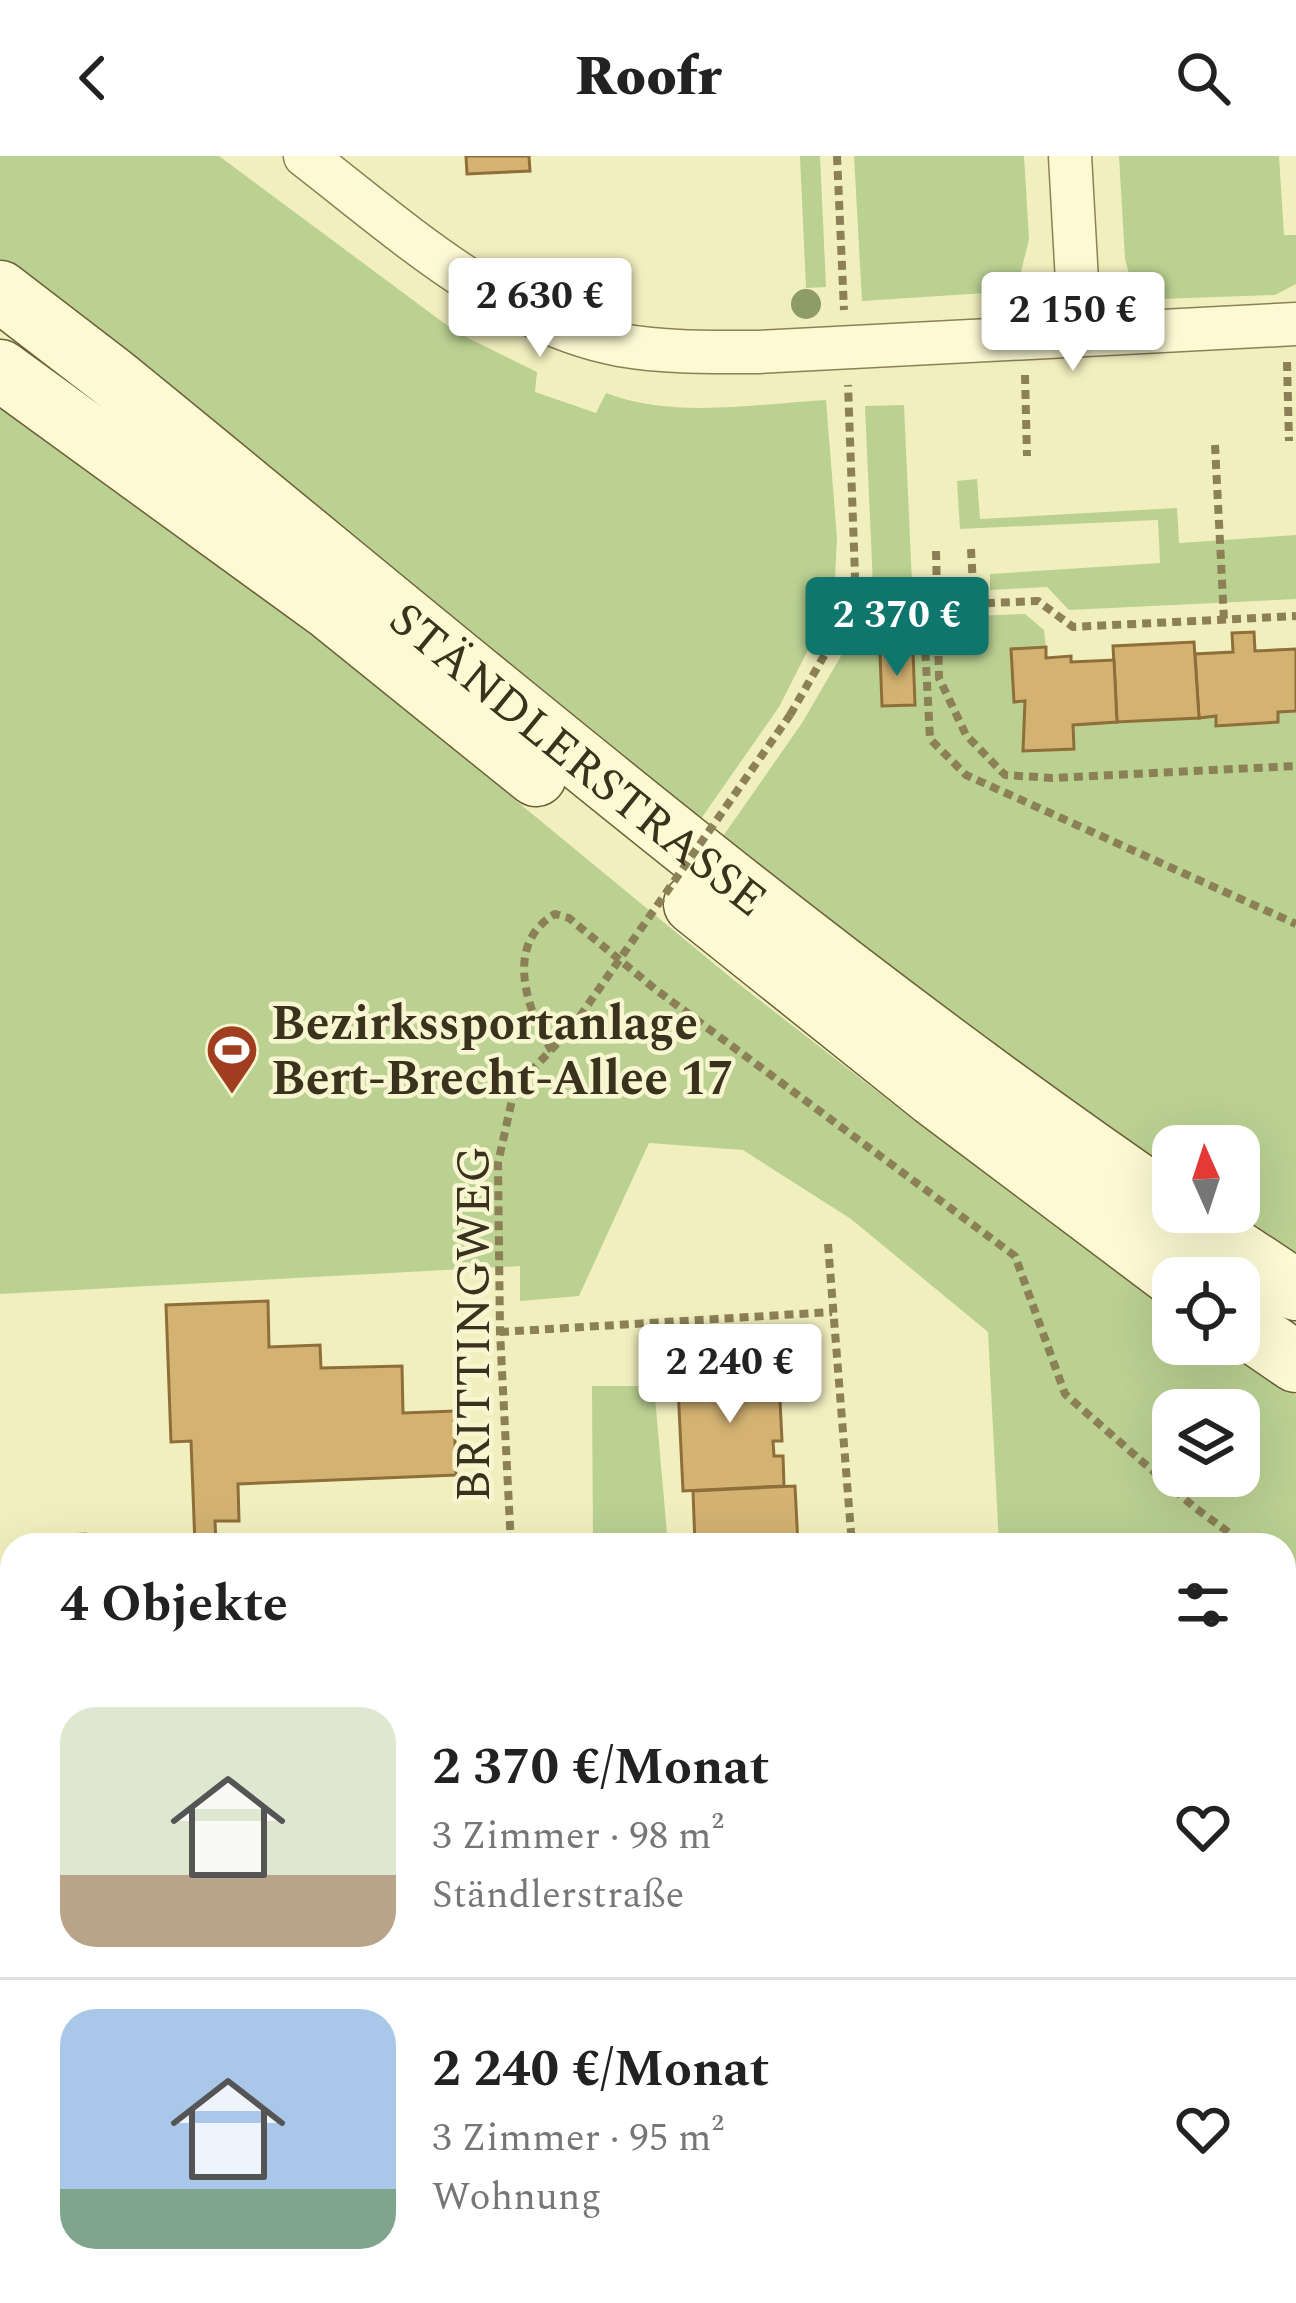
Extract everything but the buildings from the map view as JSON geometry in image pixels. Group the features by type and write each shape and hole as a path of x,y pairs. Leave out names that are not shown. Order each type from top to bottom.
{"main road":[{"name":"STÄNDLERSTRASSE","path":"0,291 112,376 771,912 1031,1110 1152,1193"},
{"name":"STÄNDLERSTRASSE","path":"0,370 329,609 915,1082 1152,1260"},
{"name":"STÄNDLERSTRASSE","path":"1210,1233 1296,1290"},
{"path":"1260,1337 1296,1362"}],"street":[{"path":"305,156 467,281 559,326 615,344 673,352 846,347 1291,324"},
{"path":"1070,156 1080,335"}],"path":[{"name":"BRITTINGWEG","path":"510,1533 500,1332 498,1163 512,1100 532,1070 571,1029 790,715 851,609 855,576 837,156"},
{"path":"1289,441 1291,324"},
{"path":"1023,338 1027,456"},
{"path":"1215,445 1224,620"},
{"path":"971,549 974,604"},
{"path":"936,551 939,678 966,735 1004,775 1052,778 1296,766"},
{"path":"851,609 1038,601 1073,627 1296,616"},
{"path":"923,607 930,739 966,775 1296,923"},
{"path":"552,1051 533,1020 523,976 529,945 543,921 556,914 569,918 655,989 1015,1256 1065,1394 1230,1533"},
{"path":"828,1244 851,1533"},
{"path":"500,1332 832,1312"}],"green space":[{"path":"0,156 219,156 456,332 537,372 535,392 596,413 606,393 687,408 826,400 837,538 834,599 779,707 698,823 0,268"},
{"path":"800,156 820,156 826,287 806,288"},
{"path":"854,156 1024,156 1029,239 1021,272 1001,292 862,301"},
{"path":"1119,156 1279,156 1284,235 1296,235 1296,284 1275,295 1161,299 1133,288 1125,259"},
{"path":"0,401 326,644 735,981 923,1127 1152,1291 1152,1365 1254,1365 1296,1395 1296,1533 998,1533 988,1332 851,1219 743,1150 649,1143 579,1296 520,1301 520,1266 0,1294"},
{"path":"904,405 912,583 873,586 865,406"},
{"path":"977,479 980,519 1177,508 1179,543 1296,535 1296,599 1069,610 1047,587 990,590 990,574 1160,563 1158,520 960,529 957,481"},
{"path":"1025,614 1044,630 1046,647 1011,650 1014,701 1025,701 1024,751 1074,749 1073,725 1216,716 1217,725 1277,722 1278,712 1296,711 1296,1259 1257,1233 1260,1125 1152,1125 1152,1164 721,839 802,723 862,620"},
{"path":"592,1386 654,1386 667,1533 593,1533"}],"place":[{"name":"Bezirkssportanlage Bert-Brecht-Allee 17","path":"232,1096"}]}
